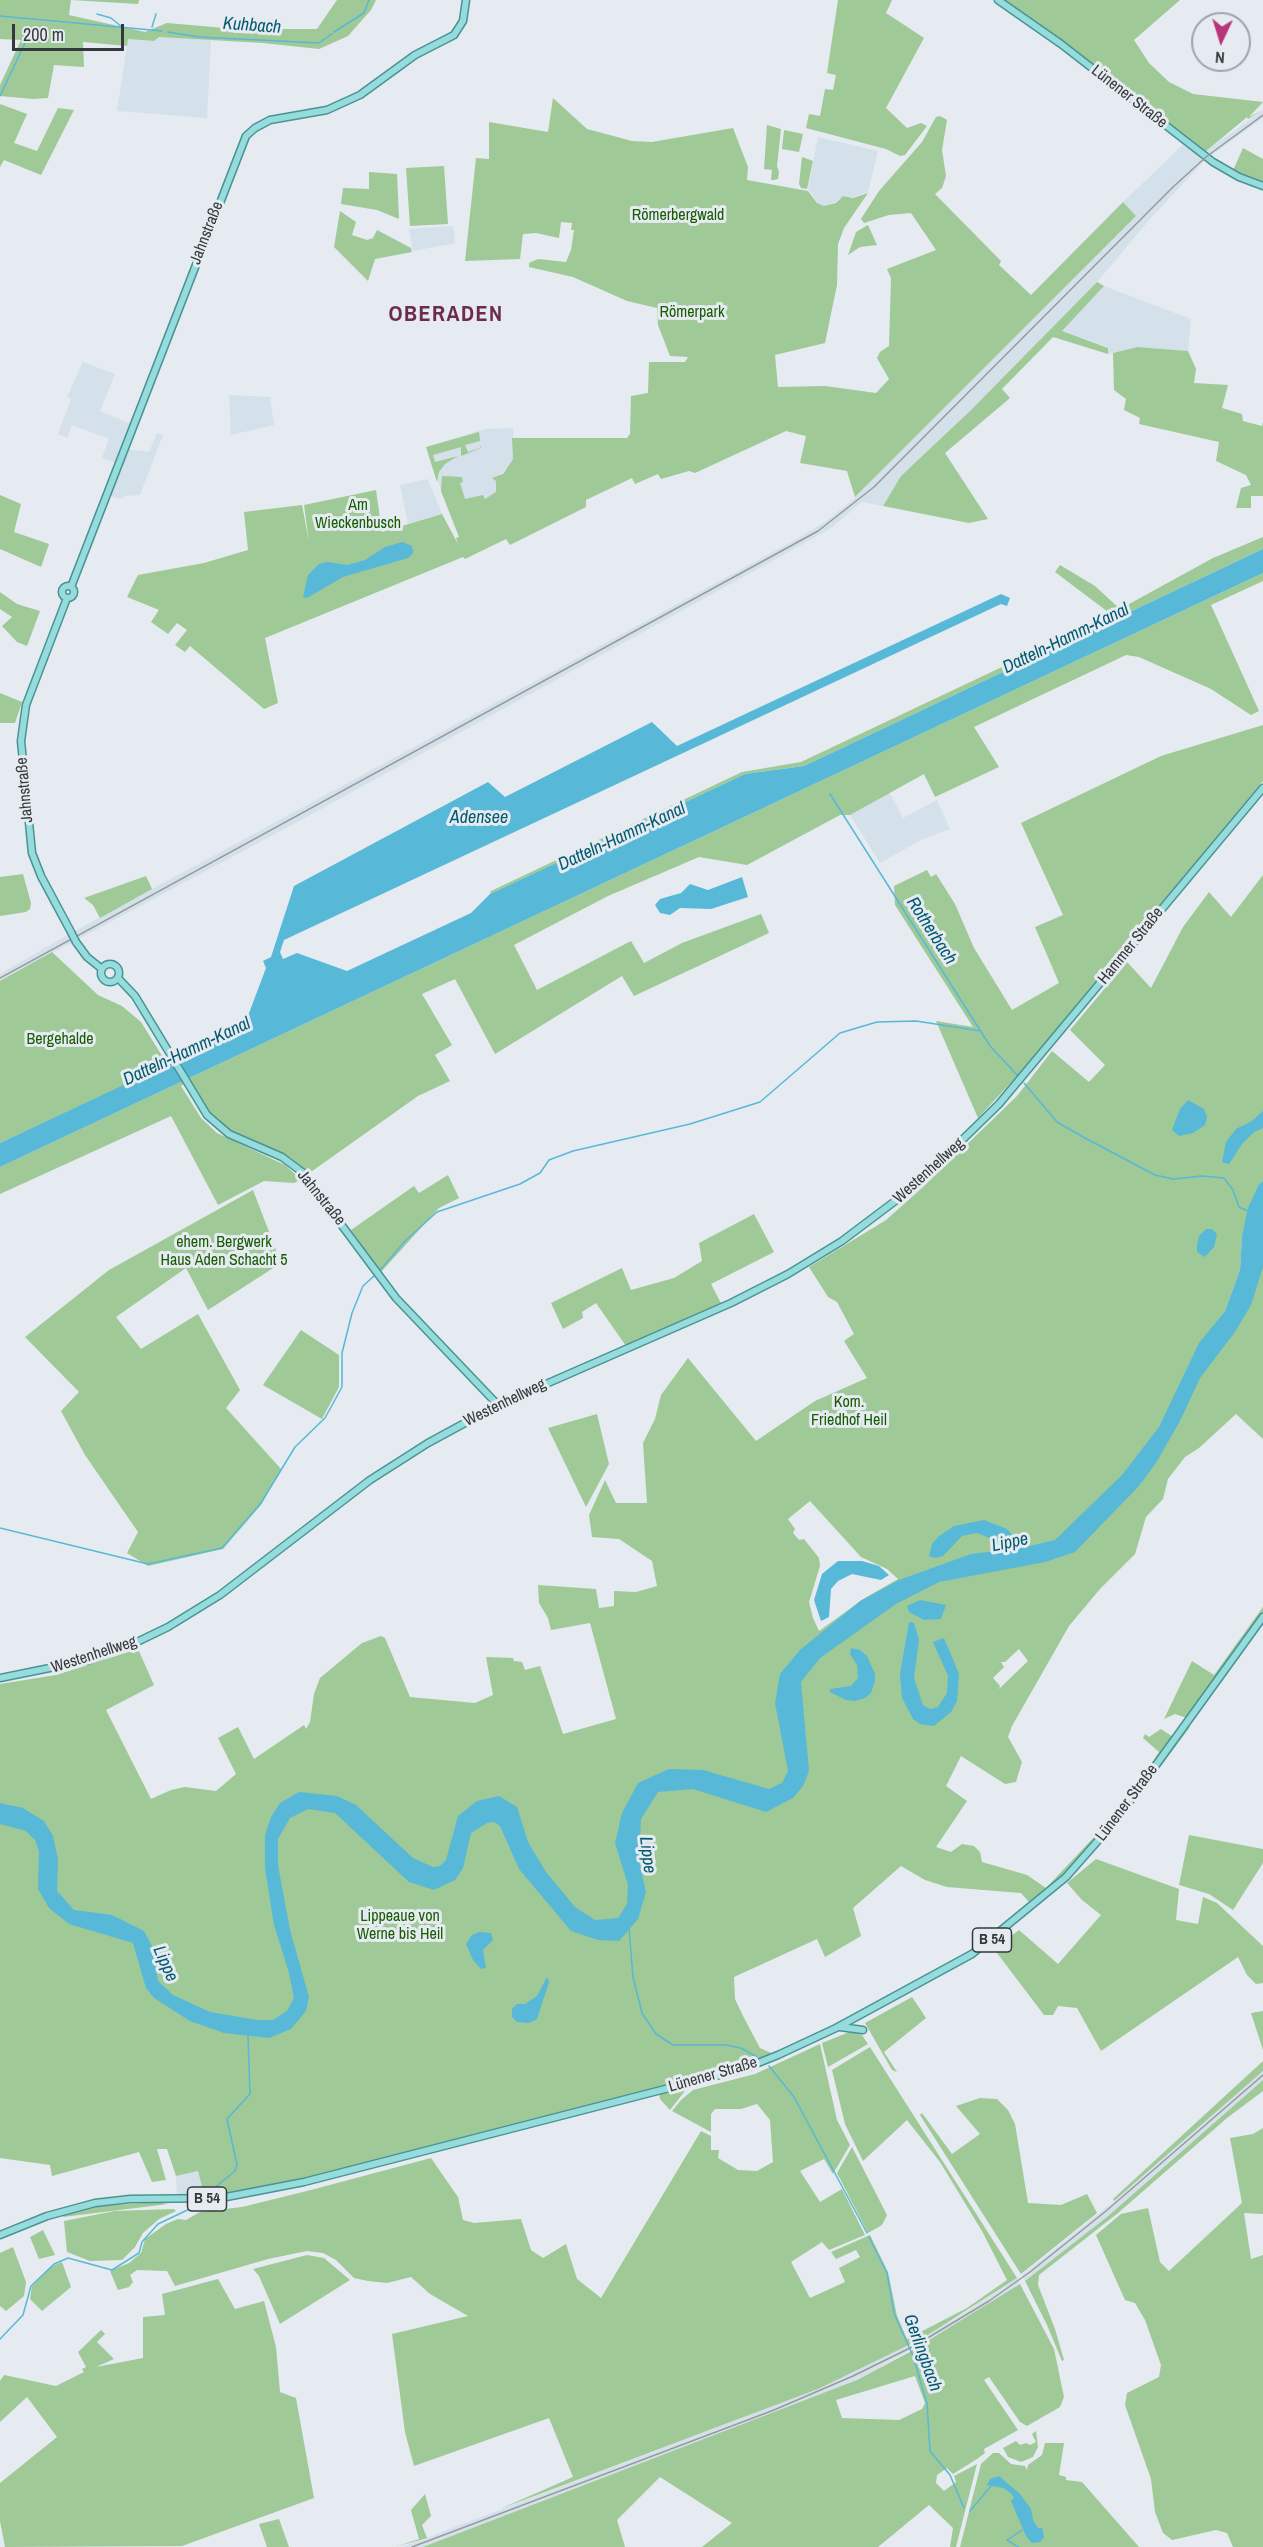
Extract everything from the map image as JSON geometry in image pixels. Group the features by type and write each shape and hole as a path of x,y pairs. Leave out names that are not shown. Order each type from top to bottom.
{"main road":[{"name":"Jahnstraße","path":"102,969 87,957 76,942 32,853 21,741 22,720 67,598 62,594 63,589 71,587 246,136 270,120 327,110 360,95 415,56 454,35 463,21 466,0"},
{"name":"Lünener Straße","path":"998,0 1062,44 1213,162 1239,177 1263,186"},
{"name":"Hammer Straße","path":"999,1104 1263,788"},
{"path":"108,964 116,966 119,973 118,978 113,981 105,980 101,974 102,969 108,964"},
{"name":"Jahnstraße","path":"118,978 135,996 202,1110 221,1129 236,1138 282,1157 308,1177 396,1298 498,1405"},
{"name":"Westenhellweg","path":"0,1678 52,1669 98,1657 137,1642 180,1621 246,1576 370,1480 428,1443 498,1405 731,1303 812,1259 890,1206 915,1186 999,1104"},
{"name":"Lünener Straße","path":"0,2235 47,2216 95,2204 130,2199 221,2198 304,2182 743,2068 778,2055 836,2028 972,1954 1066,1877 1117,1819 1263,1617"},
{"path":"836,2028 863,2030"}],"shaded area":[{"path":"159,37 211,40 207,118 117,111 128,39 154,41"},
{"path":"1263,110 1263,118 1205,160 1151,218 1097,282 971,410 901,476 883,506 862,502 831,528 796,548 301,820 0,981 0,974 62,938 795,540 826,521 854,499 956,393 1135,216 1123,202 1188,140 1205,152"},
{"path":"818,137 878,151 868,192 853,197 843,196 836,202 824,206 818,203 808,189"},
{"path":"453,226 455,243 413,251 409,229"},
{"path":"1104,286 1191,319 1188,351 1137,347 1108,354 1108,347 1061,331"},
{"path":"83,362 115,374 100,411 133,425 124,449 149,452 157,433 163,435 140,495 125,496 120,499 107,495 118,464 102,458 109,439 72,425 67,438 58,434 71,399 67,397"},
{"path":"229,395 270,397 274,425 231,435"},
{"path":"513,428 513,459 500,476 494,504 450,515 426,447 485,429"},
{"path":"428,479 442,514 408,524 400,485"},
{"path":"889,792 903,818 937,800 950,829 923,839 880,863 850,815"},
{"path":"1263,2071 1263,2080 1107,2217 1025,2281 1022,2275 1114,2201"},
{"path":"198,2171 201,2182 212,2178 204,2194 177,2195 176,2176"},
{"path":"1017,2278 1020,2284 976,2313 857,2380 423,2547 402,2547 818,2389 958,2317"}],"green space":[{"path":"0,0 71,0 69,15 145,32 167,23 236,29 317,29 337,0 376,0 371,10 348,36 319,49 159,37 154,41 128,39 127,46 83,42 84,67 54,65 48,98 33,99 0,96 0,85 21,40 0,39"},
{"path":"71,0 139,0 138,4"},
{"path":"838,0 892,0 886,13 924,38 886,108 907,128 921,123 927,126 905,155 900,156 886,149 806,128 809,114 820,116 825,89 833,90 836,75 827,73"},
{"path":"1004,0 1180,0 1134,40 1149,63 1169,82 1193,94 1263,102 1249,117 1263,110 1248,119 1247,117 1205,152 1062,41"},
{"path":"553,98 587,129 632,141 652,142 733,128 748,167 747,180 808,191 817,203 824,206 836,203 843,196 853,198 868,193 844,228 838,244 837,285 825,343 775,355 778,387 825,386 876,393 889,379 877,358 880,352 889,346 891,278 887,269 936,250 911,213 889,215 864,223 861,219 879,191 922,142 936,117 940,116 947,120 942,150 946,176 942,188 935,194 1001,261 999,265 1031,295 1123,202 1136,216 855,497 847,471 800,463 806,436 786,431 695,473 689,471 661,479 658,474 635,484 632,478 586,500 586,507 510,545 506,539 465,559 463,557 265,638 278,703 264,709 190,646 185,652 175,645 187,630 177,623 168,634 151,622 159,610 127,597 138,575 204,563 248,550 244,512 302,505 309,542 304,505 376,490 382,532 442,514 458,544 456,538 459,537 441,491 442,476 462,477 463,482 460,483 465,499 483,495 485,499 496,492 496,481 492,478 503,474 513,459 512,438 627,438 630,434 631,396 648,393 649,362 685,362 688,357 670,356 658,325 657,308 627,301 573,277 529,267 529,263 538,259 566,262 571,250 574,230 571,230 572,223 561,222 559,238 536,233 523,234 520,259 465,261 476,158 489,159 489,122 548,132"},
{"path":"0,104 27,114 14,143 37,151 58,108 74,110 41,175 4,160 0,167"},
{"path":"767,125 781,129 777,166 779,172 778,179 774,180 771,180 772,170 764,169"},
{"path":"784,130 803,134 799,152 782,149"},
{"path":"1243,148 1263,159 1263,187 1231,175"},
{"path":"802,157 813,161 807,189 801,188 799,184"},
{"path":"444,166 448,224 410,226 406,168"},
{"path":"369,172 397,174 399,219 377,210 341,204 343,188 369,189"},
{"path":"340,211 356,222 352,235 367,240 373,238 377,230 411,248 412,252 375,259 368,281 334,247"},
{"path":"868,225 877,245 860,247 848,255 856,232"},
{"path":"1097,282 1104,286 1062,331 1108,348 1108,354 1053,337 1002,389 1010,398 945,453 988,519 969,523 883,506 901,476 971,410"},
{"path":"1137,347 1188,351 1196,369 1194,383 1228,385 1222,408 1242,414 1243,421 1262,426 1263,422 1263,496 1251,496 1251,508 1236,508 1241,488 1251,485 1246,475 1216,461 1219,442 1139,424 1140,418 1124,410 1126,399 1114,390 1113,353"},
{"path":"479,432 480,441 465,445 468,452 480,448 481,445 481,448 461,456 461,447 433,455 435,462 458,456 445,464 439,472 437,482 426,447"},
{"path":"0,495 21,504 14,532 49,544 41,567 0,549"},
{"path":"1263,537 1263,549 804,766 745,774 490,894 491,891 742,772 801,762 1112,615 1055,572 1060,565 1095,586 1120,609 1213,558"},
{"path":"1263,573 1263,581 1211,605 1259,711 1251,715 1211,689 1139,657 1126,655 974,727 999,767 935,797 924,774 850,815 840,815 747,865 699,857 608,896 514,945 537,990 631,941 644,963 682,943 761,914 769,933 634,996 622,976 495,1054 455,979 422,994 452,1045 435,1055 450,1081 418,1096 308,1174 291,1158 235,1135 209,1113 188,1082 181,1086 201,1118 217,1133 285,1165 297,1176 298,1181 294,1183 264,1181 218,1205 171,1116 0,1194 0,1167"},
{"path":"0,592 17,604 40,611 27,646 17,642 2,626 12,617 0,609"},
{"path":"0,693 22,702 15,723 0,723"},
{"path":"1263,725 1263,781 1029,1063 978,1118 936,1021 973,1027 895,905 894,886 927,870 931,877 936,874 955,904 974,948 1012,1010 1059,983 1035,927 1063,915 1021,823 1161,756"},
{"path":"23,874 31,903 30,909 26,912 0,916 0,877"},
{"name":"Lippeaue von Werne bis Heil","path":"1263,875 1263,1181 1259,1184 1242,1236 1240,1270 1225,1311 1211,1329 1221,1339 1263,1203 1263,1439 1236,1414 1199,1448 1185,1457 1168,1479 1163,1499 1146,1517 1135,1554 1100,1589 1069,1626 1012,1726 1008,1737 1022,1762 1016,1782 1005,1784 961,1756 946,1786 967,1801 936,1847 951,1852 962,1844 974,1846 980,1852 982,1862 1027,1875 1046,1888 1113,1817 1071,1867 1030,1903 1021,1893 947,1887 925,1880 901,1866 853,1908 861,1936 825,1957 817,1939 734,1977 735,1999 744,2018 760,2048 771,2053 766,2058 743,2066 250,2192 204,2194 198,2171 176,2176 167,2149 157,2149 166,2180 152,2182 139,2152 52,2176 50,2165 0,2158 0,1684 56,1675 138,1649 154,1685 106,1710 151,1799 171,1790 185,1787 216,1791 236,1774 218,1738 238,1727 254,1759 304,1725 306,1729 310,1722 314,1694 320,1678 362,1643 381,1636 385,1638 410,1697 475,1703 493,1695 486,1657 513,1658 514,1661 522,1662 525,1670 540,1666 563,1734 616,1719 590,1623 551,1630 548,1618 539,1603 538,1585 596,1589 599,1608 614,1606 614,1591 636,1592 657,1586 652,1561 619,1539 592,1537 589,1515 605,1480 616,1503 647,1503 643,1443 655,1419 661,1395 688,1358 756,1441 815,1401 867,1378 844,1341 854,1334 837,1302 828,1297 809,1267 886,1220 1017,1096 1052,1051 1089,1082 1105,1065 1070,1030 1127,962 1151,988 1183,927 1209,892 1231,917","holes":["810,1501 861,1557 887,1569 898,1579 865,1598 819,1631 809,1602 820,1566 819,1558 804,1539 799,1540 793,1533 795,1529 788,1519","1019,1649 1028,1661 999,1689 1000,1686 993,1678 1004,1667 1001,1662 1005,1662"]},
{"path":"146,876 152,889 100,918 93,905 84,898"},
{"name":"Bergehalde","path":"52,952 98,995 122,1006 141,1022 164,1059 172,1056 177,1061 0,1143 0,981"},
{"path":"448,1175 459,1198 439,1208 381,1272 351,1230 414,1186 419,1193"},
{"name":"ehem. Bergwerk Haus Aden Schacht 5","path":"253,1190 281,1263 208,1310 186,1268 116,1317 141,1349 198,1314 240,1390 226,1408 281,1469 261,1505 223,1549 148,1566 127,1553 138,1532 85,1455 61,1411 79,1392 25,1337 109,1270"},
{"path":"754,1214 774,1252 711,1284 722,1305 626,1346 596,1303 582,1312 583,1318 563,1329 551,1303 622,1268 631,1290 674,1278 702,1261 699,1243"},
{"path":"301,1330 339,1355 339,1387 322,1419 263,1385"},
{"path":"597,1414 609,1464 586,1507 548,1428"},
{"path":"1263,1607 1263,1613 1187,1718 1175,1714 1164,1719 1192,1661 1214,1675"},
{"path":"1187,1726 1190,1727 1111,1833 1110,1832"},
{"path":"1161,1729 1173,1737 1130,1796 1159,1752 1143,1738 1145,1734 1149,1737"},
{"path":"1189,1835 1263,1849 1263,1863 1233,1910 1209,1894 1179,1885"},
{"path":"1096,1859 1179,1889 1176,1920 1198,1924 1203,1897 1217,1903 1263,1946 1263,1983 1256,1984 1247,1975 1238,1957 1101,2051 1077,2008 1058,2006 1053,2015 1044,2015 994,1949 1019,1930 1058,1964 1101,1915 1082,1900 1067,1883"},
{"path":"912,1997 926,2018 884,2052 897,2072 892,2070 865,2023"},
{"path":"1263,2011 1263,2050 1251,2013"},
{"path":"852,2031 862,2035 868,2044 828,2067 822,2043"},
{"path":"820,2044 837,2120 850,2145 833,2174 824,2159 800,2171 820,2202 842,2189 865,2235 829,2250 822,2242 791,2262 810,2298 845,2282 839,2268 860,2257 856,2250 836,2259 831,2252 870,2235 888,2272 897,2316 907,2339 967,2308 1007,2280 982,2231 940,2162 907,2120 863,2161 845,2124 832,2070 870,2047 1017,2278 923,2338 818,2389 500,2509 573,2477 549,2418 414,2466 405,2432 392,2334 468,2316 430,2294 411,2277 387,2283 354,2278 336,2260 323,2253 307,2251 268,2259 175,2286 167,2271 137,2270 130,2275 133,2282 129,2287 118,2290 110,2271 129,2263 141,2253 145,2239 166,2224 178,2219 186,2220 200,2212 242,2207 431,2158 458,2197 463,2220 474,2223 521,2219 531,2250 543,2258 566,2244 577,2279 601,2298 701,2131 711,2136 711,2150 719,2150 718,2158 738,2170 757,2171 773,2162 770,2120 757,2104 741,2109 715,2109 711,2114 711,2132 672,2111 681,2100 693,2090 755,2074"},
{"path":"1263,2061 1263,2071 1114,2201 1113,2199"},
{"path":"1263,2080 1263,2091 1227,2118 1118,2213 1039,2275 1038,2285 1055,2329 1064,2360 1062,2361 1025,2281 1107,2217"},
{"path":"688,2087 670,2110 660,2099 659,2093"},
{"path":"980,2098 997,2099 1008,2110 1015,2124 1028,2203 1061,2205 1087,2194 1097,2213 1021,2274 920,2115 922,2113 952,2154 980,2134 956,2106"},
{"path":"1263,2128 1263,2214 1244,2213 1251,2259 1263,2255 1263,2547 1233,2547 1227,2533 1216,2530 1172,2540 1163,2533 1155,2512 1151,2479 1125,2405 1127,2393 1159,2377 1161,2365 1145,2320 1135,2303 1125,2300 1096,2235 1121,2214 1148,2208 1160,2262 1169,2271 1242,2203 1230,2138 1253,2134"},
{"path":"852,2147 887,2215 882,2225 868,2233 837,2173"},
{"path":"156,2202 168,2204 63,2217 64,2214 91,2207"},
{"path":"174,2209 176,2211 159,2219 143,2233 135,2247 122,2260 90,2261 67,2252 64,2221 115,2211"},
{"path":"43,2230 55,2255 39,2259 30,2237"},
{"path":"13,2247 26,2282 24,2296 6,2311 0,2306 0,2253"},
{"path":"307,2255 324,2258 350,2280 280,2324 259,2276 253,2269"},
{"path":"62,2262 71,2287 42,2311 30,2299 32,2286 52,2266"},
{"path":"218,2279 235,2309 264,2301 276,2347 280,2392 296,2398 314,2498 182,2546 5,2547 0,2521 0,2483 57,2437 27,2397 0,2422 0,2381 4,2375 56,2386 84,2372 82,2369 86,2367 78,2352 101,2330 105,2334 97,2342 114,2359 96,2367 143,2358 143,2317 165,2315 162,2294"},
{"path":"1020,2284 1054,2349 1064,2397 1060,2407 1027,2426 1020,2422 989,2377 984,2380 1018,2430 984,2449 985,2453 953,2474 947,2468 937,2475 936,2483 944,2491 956,2482 954,2476 977,2464 956,2547 950,2547 953,2528 929,2505 878,2547 702,2547 732,2523 660,2477 617,2520 625,2547 423,2547 857,2380 908,2353","holes":["915,2376 925,2403 922,2409 899,2420 842,2418 836,2400"]},
{"path":"1036,2431 1038,2447 1033,2457 1021,2462 1008,2457 1003,2448 1016,2441 1020,2445 1026,2443 1030,2445 1036,2442 1032,2434"},
{"path":"1045,2443 1064,2443 1059,2475 1066,2477 1066,2480 1082,2482 1139,2547 960,2547 981,2464 993,2453 999,2453 1011,2464 1025,2466 1027,2470 1028,2465 1042,2455"},
{"path":"425,2494 431,2516 422,2525 427,2538 395,2547 419,2539 411,2510"},
{"path":"279,2519 289,2547 267,2547 259,2524"}],"water":[{"path":"402,542 412,546 413,553 408,558 343,577 307,598 303,597 308,575 319,564 328,562 347,565 365,560 385,547"},
{"path":"1263,549 1263,573 0,1167 0,1143 243,1029 266,968 263,961 271,957 294,886 488,782 505,797 652,722 677,746 1001,594 1010,598 1007,606 1001,604 284,940 280,952 283,959 297,953 347,971 471,913 490,894 745,774 804,766"},
{"path":"742,877 748,897 711,909 680,908 670,915 660,913 655,905 660,899 681,893 690,884 708,890"},
{"path":"1188,1100 1204,1109 1207,1117 1205,1125 1193,1133 1179,1136 1172,1130 1180,1109"},
{"path":"1263,1111 1263,1128 1254,1132 1242,1144 1229,1164 1222,1162 1226,1142 1236,1129 1252,1121"},
{"path":"1263,1181 1263,1267 1251,1305 1235,1332 1200,1378 1180,1421 1156,1463 1138,1487 1075,1552 1045,1562 939,1582 896,1604 820,1658 801,1682 809,1771 803,1786 793,1798 766,1812 693,1789 658,1792 641,1819 639,1861 646,1892 638,1919 619,1941 598,1940 571,1931 519,1869 500,1826 494,1822 487,1823 471,1833 463,1868 455,1880 434,1890 409,1882 335,1813 308,1809 290,1818 278,1839 278,1865 290,1930 309,1997 306,2011 291,2029 269,2038 224,2033 190,2021 154,1998 146,1988 133,1943 69,1924 49,1908 38,1889 39,1851 35,1840 26,1831 0,1824 0,1803 23,1808 44,1821 53,1836 58,1859 57,1891 74,1910 112,1915 144,1931 152,1946 158,1981 173,1995 210,2012 257,2020 273,2020 287,2011 294,1998 274,1925 265,1868 265,1835 271,1817 280,1803 299,1792 337,1796 356,1805 413,1858 433,1867 440,1866 446,1860 458,1816 477,1801 499,1796 517,1807 528,1842 546,1872 575,1907 595,1920 618,1918 627,1904 628,1885 615,1843 622,1813 638,1783 669,1769 703,1770 769,1789 782,1783 788,1771 775,1703 780,1674 800,1650 860,1601 899,1580 971,1554 1021,1548 1055,1540 1122,1475 1159,1427 1199,1343 1225,1311 1240,1270 1242,1236 1248,1208 1259,1184"},
{"path":"1206,1229 1212,1229 1217,1234 1214,1247 1205,1257 1197,1252 1197,1245 1199,1236"},
{"path":"984,1520 1007,1529 1016,1539 1003,1543 977,1533 962,1536 943,1556 935,1558 929,1556 932,1544 954,1526"},
{"path":"838,1561 862,1561 879,1566 889,1575 881,1580 852,1574 838,1581 831,1589 829,1617 821,1621 814,1600 822,1574"},
{"path":"920,1600 946,1605 941,1619 924,1620 909,1612 907,1606"},
{"path":"909,1622 914,1623 919,1640 914,1678 923,1705 930,1709 938,1707 947,1693 948,1676 933,1642 944,1638 959,1674 957,1701 951,1712 934,1726 920,1724 913,1719 902,1698 900,1674"},
{"path":"851,1648 860,1650 867,1656 875,1674 871,1693 855,1701 846,1700 830,1692 830,1689 851,1686 858,1678 857,1665 850,1654"},
{"path":"479,1932 491,1933 493,1940 483,1950 486,1968 481,1969 473,1960 466,1944 472,1935"},
{"path":"547,1977 549,1982 537,2019 529,2023 517,2022 512,2017 512,2009 517,2004 525,2004 537,1996"},
{"path":"999,2476 1020,2494 1031,2509 1033,2520 1038,2528 1042,2528 1044,2537 1040,2542 1032,2543 1026,2536 1011,2501 1014,2498 1011,2493 1003,2488 987,2485 990,2479"}],"waterway":[{"name":"Kuhbach","path":"334,32 364,13 369,0"},
{"name":"Kuhbach","path":"97,14 111,18 122,27"},
{"name":"Kuhbach","path":"152,27 156,14"},
{"name":"Kuhbach","path":"0,16 162,31"},
{"name":"Kuhbach","path":"168,32 199,37 319,43 332,34"},
{"path":"0,96 28,37"},
{"name":"Rotherbach","path":"830,794 990,1046 1018,1076"},
{"path":"381,1269 406,1240 437,1212 520,1184 540,1173 549,1160 573,1151 690,1124 760,1102 840,1033 877,1022 916,1021 981,1031"},
{"name":"Rotherbach","path":"1024,1083 1057,1122 1155,1175 1173,1179 1202,1176 1224,1178 1233,1190 1239,1207 1248,1211"},
{"path":"0,1528 148,1564 222,1548 261,1503 295,1447 325,1418 342,1387 342,1353 352,1313 363,1286 374,1276"},
{"name":"Gerlingbach","path":"629,1929 633,1977 642,2013 656,2034 673,2045 726,2045 741,2048 757,2057"},
{"path":"207,2194 235,2171 237,2165 227,2119 250,2094 248,2036"},
{"name":"Gerlingbach","path":"769,2066 794,2097 867,2233"},
{"path":"0,2339 23,2315 31,2286 54,2264 68,2258 112,2270 139,2253 142,2242 158,2224 198,2205"},
{"name":"Gerlingbach","path":"869,2237 887,2273 894,2313 913,2356 927,2403 930,2451 950,2475 964,2508"},
{"name":"Gerlingbach","path":"970,2511 991,2486"},
{"name":"Gerlingbach","path":"1018,2547 1007,2540 1022,2530"}],"railway":[{"path":"0,978 818,531 874,487 1173,187 1206,157 1263,115"},
{"path":"412,2547 774,2410 853,2376 916,2345 989,2301 1030,2272 1106,2211 1263,2075"}],"district":[{"name":"OBERADEN","path":"446,315"}],"park label":[{"name":"Römerbergwald","path":"678,216"},
{"name":"Römerpark","path":"692,313"},
{"name":"Am Wieckenbusch","path":"358,515"},
{"name":"Kom. Friedhof Heil","path":"849,1412"}],"water label":[{"name":"Datteln-Hamm-Kanal","path":"1066,639"},
{"name":"Adensee","path":"479,818"},
{"name":"Datteln-Hamm-Kanal","path":"622,837"},
{"name":"Datteln-Hamm-Kanal","path":"187,1052"},
{"name":"Lippe","path":"1010,1543"},
{"name":"Lippe","path":"647,1855"},
{"name":"Lippe","path":"165,1964"}]}
